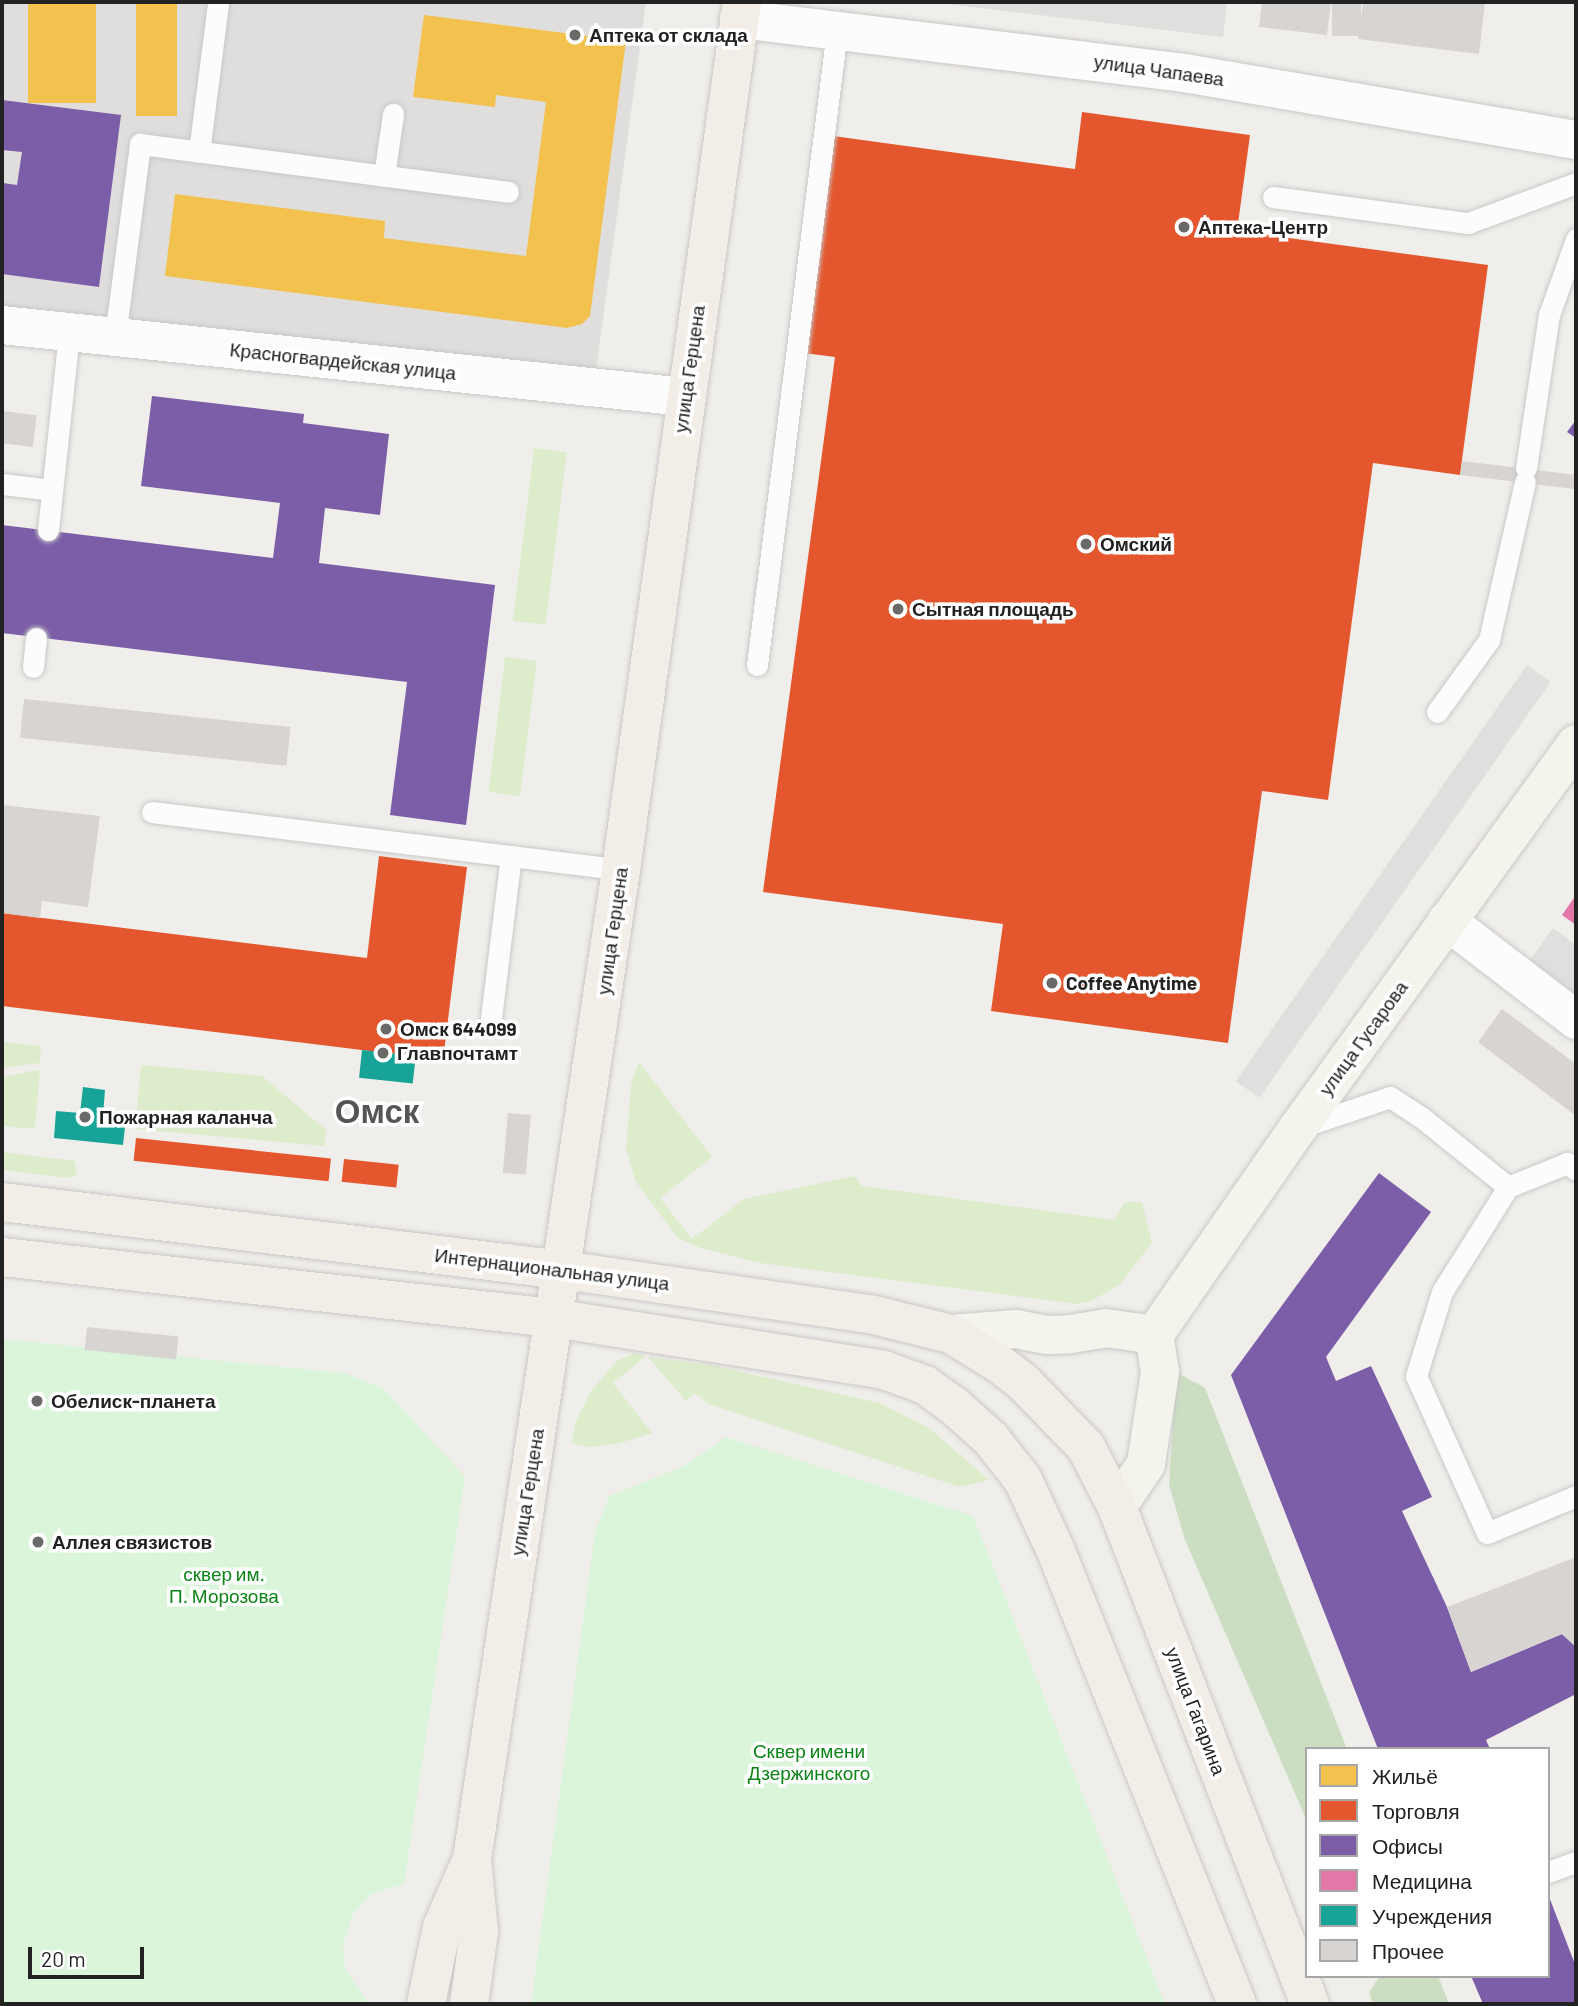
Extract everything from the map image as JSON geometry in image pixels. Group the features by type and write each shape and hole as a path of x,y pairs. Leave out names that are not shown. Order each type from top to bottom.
{"main road":[{"name":"улица Герцена","path":"472,1859 553,1318 563,1270 621,870 740,10"},
{"name":"улица Гусарова","path":"1154,1335 1298,1128 1576,744"},
{"name":"Интернациональная улица","path":"2,1202 563,1270 870,1314 951,1334 1014,1376 1068,1426"},
{"path":"2,1257 553,1318 884,1370 925,1385 991,1438 1023,1480 1056,1551 1237,2004"},
{"path":"951,1334 1016,1328 1047,1335 1106,1328 1154,1335 1160,1371 1146,1464 1117,1507"},
{"name":"улица Гагарина","path":"1068,1426 1086,1447 1117,1507 1305,1985"},
{"path":"426,2004 442,1927 472,1859"},
{"path":"469,2004 479,1931 472,1859"}],"street":[{"name":"улица Чапаева","path":"740,10 837,31 1184,73 1576,140"},
{"name":"Красногвардейская улица","path":"2,325 685,397"},
{"path":"1447,921 1576,1020"}],"lane":[{"path":"199,152 218,3"},
{"path":"757,665 837,31"},
{"path":"384,176 393,114"},
{"path":"115,337 140,144 508,192"},
{"path":"1273,197 1468,223 1576,183"},
{"path":"1437,712 1489,640 1525,475 1549,316 1576,239"},
{"path":"48,530 69,332"},
{"path":"2,484 52,490"},
{"path":"33,667 36,638"},
{"path":"152,812 621,870"},
{"path":"491,1018 511,856"},
{"path":"1298,1128 1390,1097 1421,1117 1508,1187"},
{"path":"1576,1170 1567,1163 1508,1187 1442,1292 1416,1376 1487,1533 1576,1496"},
{"path":"1550,1871 1576,1861"}],"shaded area":[{"path":"2,2 646,2 595,378 2,312"},
{"path":"931,2 1227,2 1223,37"},
{"path":"1527,665 1551,682 1259,1098 1236,1081"},
{"path":"1553,928 1576,945 1576,994 1530,960"}],"green space":[{"path":"534,448 567,452 546,625 513,621"},
{"path":"505,657 537,661 520,796 488,792"},
{"path":"2,1042 41,1046 40,1063 2,1068"},
{"path":"639,1062 712,1157 660,1198 692,1239 744,1199 855,1176 862,1186 1114,1220 1125,1202 1142,1202 1152,1243 1119,1285 1093,1300 1077,1304 760,1263 701,1248 678,1238 636,1182 626,1149 631,1084"},
{"path":"141,1065 262,1076 326,1130 325,1146 135,1129"},
{"path":"40,1070 35,1129 2,1126 2,1077"},
{"path":"2,1152 75,1161 77,1174 68,1178 2,1170"},
{"name":"сквер им. П. Морозова","path":"2,1339 344,1373 383,1388 465,1477 404,1884 371,1894 353,1914 343,1945 345,1968 369,2004 2,2004"},
{"path":"634,1353 646,1356 613,1383 652,1433 617,1444 588,1447 571,1443 576,1421 591,1391 617,1361"},
{"path":"648,1357 711,1365 879,1403 929,1428 989,1480 960,1487 709,1404 694,1393 686,1401"},
{"path":"1176,1372 1205,1388 1346,1747 1305,1747 1305,1816 1185,1540 1169,1485"},
{"name":"Сквер имени Дзержинского","path":"726,1437 973,1516 1165,2004 531,2004 595,1533 609,1496 684,1466"},
{"path":"1379,1978 1439,1978 1449,2004 1373,2004 1369,1992"}],"building: Жильё":[{"path":"28,2 96,2 96,103 28,103"},
{"path":"136,2 177,2 177,116 136,116"},
{"path":"424,15 626,41 590,316 582,324 567,328 165,276 175,194 385,221 384,238 526,256 546,102 496,95 495,107 413,97"}],"building: Торговля":[{"name":"Омский","path":"1082,112 1250,135 1237,231 1488,265 1460,475 1373,463 1328,800 1262,791 1228,1043 991,1011 1003,924 763,892 835,357 804,353 833,136 1075,169"},
{"path":"379,856 467,867 443,1060 2,1006 2,913 367,958"},
{"path":"136,1138 331,1158 329,1181 134,1161"},
{"path":"344,1159 399,1165 396,1188 342,1182"}],"building: Офисы":[{"path":"2,100 121,115 99,287 2,274 3,183 17,185 22,152 2,150"},
{"path":"152,396 304,414 303,423 389,434 380,515 325,508 319,563 495,585 466,825 390,815 407,682 2,633 2,525 273,558 280,503 141,486"},
{"path":"1576,420 1576,438 1567,432"},
{"path":"1379,1173 1431,1212 1326,1357 1336,1381 1371,1366 1432,1497 1402,1511 1447,1607 1471,1672 1562,1634 1576,1647 1576,1694 1486,1740 1489,1747 1377,1747 1231,1375"},
{"path":"1550,1899 1576,1967 1576,2004 1483,2004 1472,1978 1550,1978"}],"building: Медицина":[{"path":"1576,895 1576,925 1562,915"}],"building: Учреждения":[{"path":"362,1050 416,1056 413,1083 359,1078"},
{"name":"Пожарная каланча","path":"83,1087 105,1090 103,1116 126,1118 123,1145 54,1138 56,1111 80,1113"}],"building: Прочее":[{"path":"1262,2 1331,2 1327,35 1259,27"},
{"path":"1332,2 1361,2 1361,36 1332,36"},
{"path":"1363,2 1485,2 1479,54 1358,39"},
{"path":"2,411 37,415 33,447 2,443"},
{"path":"1462,461 1576,475 1574,489 1460,475"},
{"path":"24,699 291,727 286,766 20,738"},
{"path":"2,805 100,816 88,907 42,901 40,918 2,913"},
{"path":"1502,1009 1576,1064 1576,1116 1478,1042"},
{"path":"508,1113 531,1115 526,1175 503,1173"},
{"path":"87,1327 178,1337 176,1359 85,1350"},
{"path":"1576,1557 1576,1647 1562,1634 1471,1672 1447,1607"}],"place":[{"name":"Аптека от склада","path":"575,35"},
{"name":"Аптека-Центр","path":"1184,227"},
{"name":"Омский","path":"1086,544"},
{"name":"Сытная площадь","path":"898,609"},
{"name":"Coffee Anytime","path":"1052,983"},
{"name":"Омск 644099","path":"386,1029"},
{"name":"Главпочтамт","path":"383,1053"},
{"name":"Пожарная каланча","path":"85,1117"},
{"name":"Обелиск-планета","path":"37,1401"},
{"name":"Аллея связистов","path":"38,1542"}],"district":[{"name":"Омск","path":"377,1111"}]}
